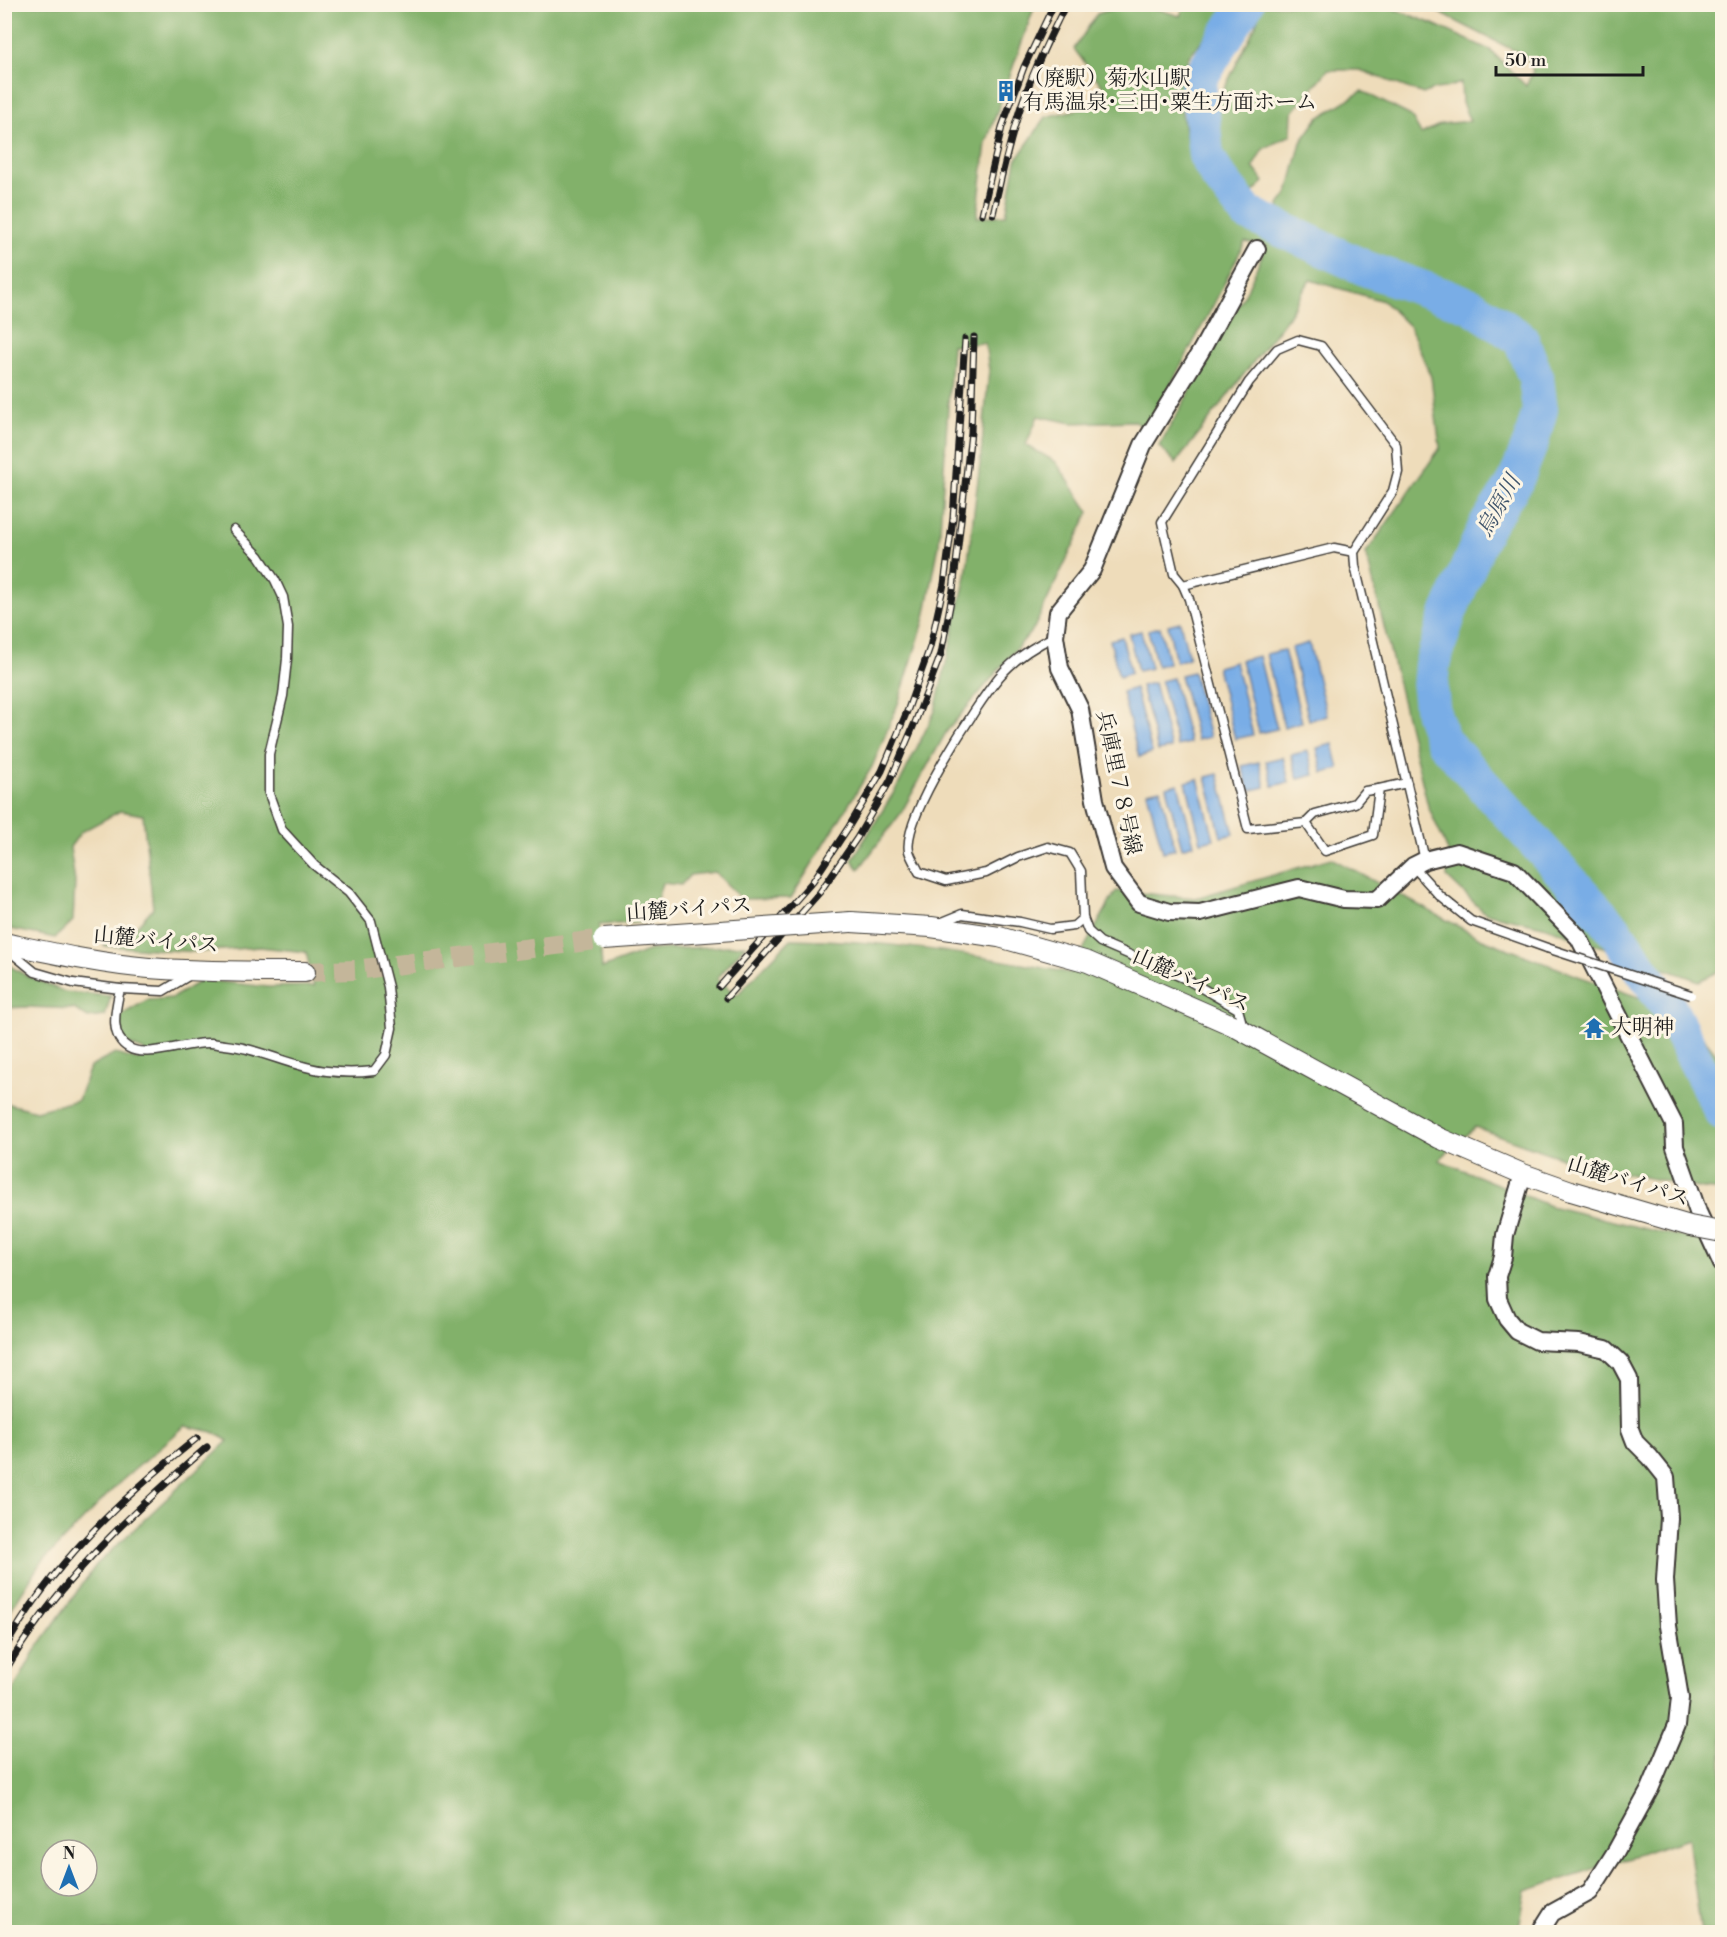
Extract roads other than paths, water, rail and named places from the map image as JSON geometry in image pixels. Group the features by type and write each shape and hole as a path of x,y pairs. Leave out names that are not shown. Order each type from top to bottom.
{"street":[{"path":"1054,636 1058,612 1092,570 1143,445 1202,351 1257,249"},
{"name":"兵庫里７８号線","path":"1054,636 1060,668 1080,709 1095,800 1113,868 1139,903 1169,912 1200,913 1299,888 1344,899 1377,900 1419,863 1457,852 1514,871 1579,938 1588,954 1674,1124 1675,1147 1698,1212 1722,1264"},
{"name":"山麓バイパス","path":"604,939 851,922 931,927 999,938 1088,962 1171,997 1245,1032 1439,1138 1523,1174 1571,1191 1689,1226 1722,1232"},
{"name":"山麓バイパス","path":"4,945 147,968 305,972"},
{"path":"1523,1174 1505,1235 1503,1257 1497,1276 1498,1299 1507,1319 1517,1332 1537,1341 1579,1342 1606,1349 1620,1362 1629,1379 1630,1429 1635,1442 1666,1477 1669,1518 1665,1580 1668,1626 1680,1698 1677,1725 1650,1789 1616,1851 1590,1892 1552,1913 1540,1932"}],"lane":[{"path":"1407,783 1365,791 1355,803 1315,814 1306,823 1248,829 1189,599 1183,585 1174,574 1162,522 1249,382 1277,349 1298,340 1321,346 1396,445 1398,472 1393,491 1354,552 1355,566 1407,783 1419,863 1440,896 1471,921 1691,995"},
{"path":"120,989 115,1011 116,1032 120,1041 130,1049 164,1050 208,1043 245,1048 325,1071 351,1073 374,1071 386,1055 392,1028 388,987 371,921 349,893 314,865 282,830 269,794 268,754 283,696 288,627 283,597 275,580 259,556 234,530"},
{"path":"1183,585 1334,548 1354,552"},
{"path":"1054,636 1032,647 1000,675 946,754 912,826 909,850 919,872 946,881 986,873 1018,857 1048,847 1070,853 1082,871 1083,918 1088,931 1100,942 1186,979 1238,1008 1245,1032"},
{"path":"1306,823 1325,851 1373,835 1379,789"},
{"path":"931,927 962,914 1020,922 1050,929 1074,926 1083,918"},
{"path":"4,945 35,972 73,983 120,989 163,991 198,971"}],"water":[{"path":"1180,622 1189,658 1176,662 1168,625"},
{"path":"1160,627 1169,663 1157,666 1148,630"},
{"path":"1141,631 1151,668 1138,671 1129,634"},
{"path":"1122,637 1131,673 1119,677 1110,640"},
{"path":"1309,643 1327,716 1309,720 1291,648"},
{"path":"1284,650 1302,722 1284,727 1266,654"},
{"path":"1259,656 1277,729 1259,733 1241,660"},
{"path":"1235,662 1253,735 1235,739 1217,667"},
{"path":"1193,672 1210,737 1197,740 1180,675"},
{"path":"1173,678 1190,743 1177,746 1161,681"},
{"path":"1154,683 1171,748 1158,751 1141,686"},
{"path":"1135,688 1152,753 1139,757 1122,692"},
{"path":"1333,744 1339,769 1323,773 1317,748"},
{"path":"1308,751 1314,775 1298,779 1291,755"},
{"path":"1283,757 1289,782 1273,786 1266,761"},
{"path":"1259,762 1265,787 1249,791 1242,766"},
{"path":"1218,774 1234,834 1221,837 1206,777"},
{"path":"1198,779 1214,839 1201,842 1186,782"},
{"path":"1178,784 1194,844 1182,848 1166,787"},
{"path":"1160,789 1175,849 1163,852 1147,792"}],"waterway":[{"name":"烏原川","path":"1246,4 1198,81 1206,155 1217,175 1247,213 1367,269 1472,306 1521,339 1536,378 1540,410 1531,442 1515,482 1486,526 1449,612 1432,665 1430,689 1433,714 1443,741 1613,928 1669,1008 1722,1112"}],"tunnel":[{"path":"305,972 355,970 604,939"}],"railway":[{"path":"982,214 1002,127 1024,67 1054,4"},
{"path":"993,214 1021,106 1066,4"},
{"path":"726,998 820,892 857,838 890,781 941,654 953,590 971,432 974,337"},
{"path":"719,987 813,881 882,771 908,709 930,647 944,584 953,518 965,339"},
{"path":"4,1650 43,1589 90,1534 142,1484 197,1438"},
{"path":"4,1673 24,1640 70,1580 122,1524 207,1447"}],"place":[{"name":"（廃駅）菊水山駅 有馬温泉･三田･粟生方面ホーム","path":"1006,91"},
{"name":"大明神","path":"1594,1028"}]}
